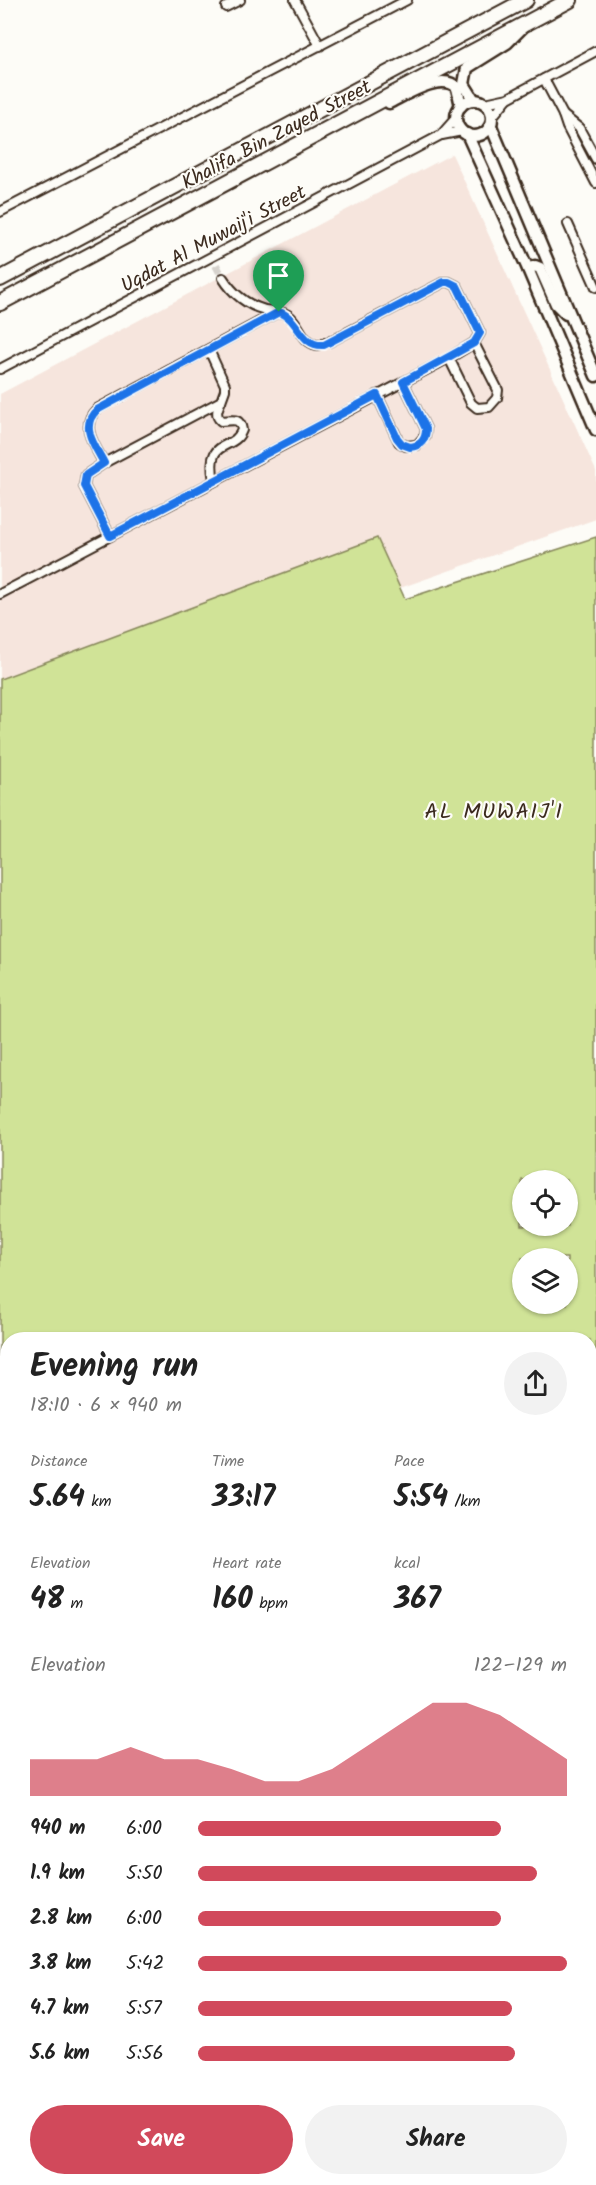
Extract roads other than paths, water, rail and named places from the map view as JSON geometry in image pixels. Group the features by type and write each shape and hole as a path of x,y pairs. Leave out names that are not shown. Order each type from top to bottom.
{"highway":[{"name":"Khalifa Bin Zayed Street","path":"0,279 526,0"},
{"name":"Khalifa Bin Zayed Street","path":"0,303 570,0"}],"main road":[{"path":"527,22 507,43 467,68 464,84 491,111 492,121 569,316 596,376"},
{"path":"352,116 372,111 432,83 448,82 457,88 460,106 456,118 528,269 596,430"},
{"path":"460,106 480,101"},
{"path":"464,133 481,135 492,121"},
{"path":"528,269 535,266 540,268 556,304 569,316"}],"street":[{"path":"226,7 240,0"},
{"path":"295,0 320,46"},
{"path":"0,212 407,0"},
{"path":"480,101 508,98 596,51"},
{"path":"544,79 596,183"},
{"path":"492,121 508,98"},
{"path":"563,115 579,128 596,159"},
{"name":"Uqdat Al Muwaij'i Street","path":"0,369 441,135 456,118"},
{"name":"Uqdat Al Muwaij'i Street","path":"441,135 464,133"},
{"path":"568,224 596,287"},
{"path":"212,257 216,265"},
{"path":"0,594 449,358 480,337 480,329 457,286 449,282 439,283 324,345 317,345 306,340 291,318 243,300 223,278"},
{"path":"104,463 88,432 89,419 92,414 279,312"},
{"path":"449,358 471,403 477,408 489,407 497,398 498,390 474,343"},
{"path":"209,350 225,384 217,413 218,418 221,421 236,420 242,430 237,438 223,445 214,456 212,463 214,481"},
{"path":"377,395 399,442 406,446 417,445 425,436 426,429 403,382"},
{"path":"110,536 84,486 86,475 221,400"}],"tunnel":[{"path":"216,265 223,278"}],"district":[{"name":"AL MUWAIJ'I","path":"494,810"}]}
